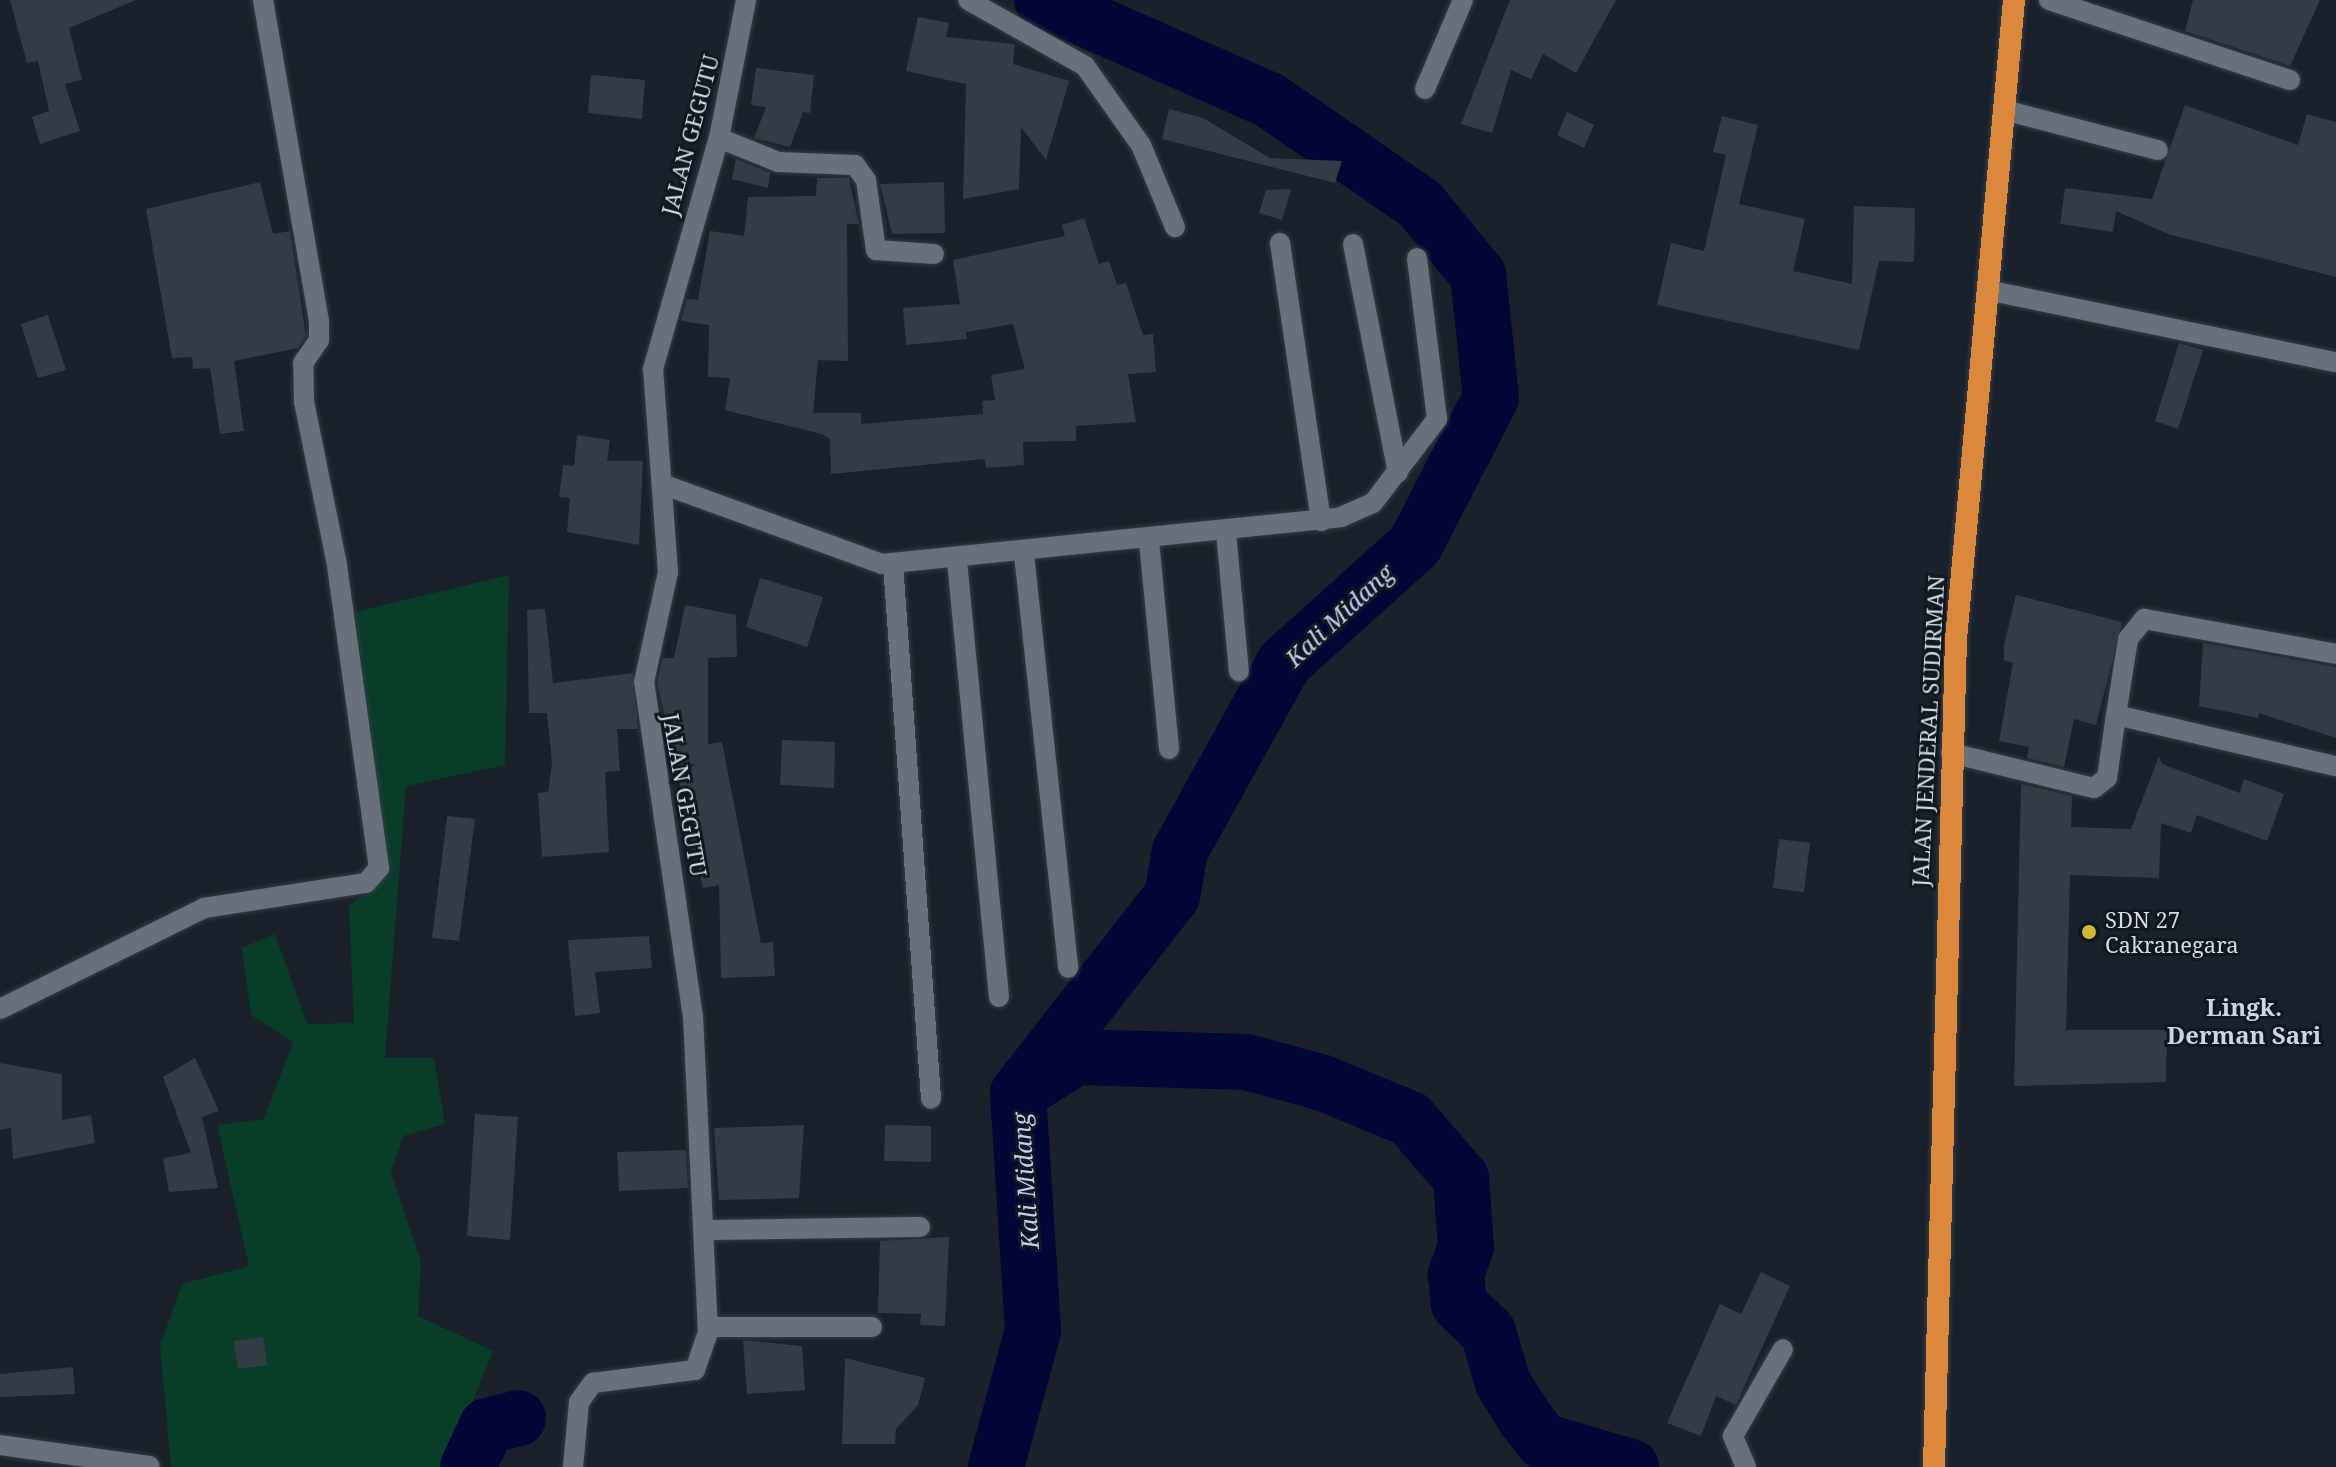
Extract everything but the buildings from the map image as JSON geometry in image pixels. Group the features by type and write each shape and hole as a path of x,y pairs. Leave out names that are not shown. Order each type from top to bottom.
{"highway":[{"name":"JALAN JENDERAL SUDIRMAN","path":"1934,1467 1951,753 1987,290 2014,0"}],"street":[{"path":"0,1009 204,908 366,883 379,868 339,576 304,402 303,363 319,340 319,321 263,0"},
{"name":"JALAN GEGUTU","path":"573,1467 579,1402 593,1383 695,1370 709,1327 706,1230 682,918 644,707 668,572 653,369 719,138 746,0"},
{"path":"968,0 1085,66 1141,145 1175,227"},
{"path":"1425,89 1463,0"},
{"path":"2049,0 2290,80"},
{"path":"2004,110 2158,150"},
{"path":"719,138 778,162 855,165 866,180 876,250 934,254"},
{"path":"1280,243 1321,521"},
{"path":"1353,244 1398,473"},
{"path":"662,484 865,561 893,563 957,561 1321,521 1373,503 1437,419 1417,258"},
{"path":"1987,290 2336,362"},
{"path":"1226,532 1239,671"},
{"path":"1149,541 1169,749"},
{"path":"1024,554 1068,968"},
{"path":"957,561 999,997"},
{"path":"893,563 931,1099"},
{"path":"1951,753 2094,788 2107,778 2128,639 2144,619 2336,654"},
{"path":"2116,715 2336,766"},
{"path":"706,1230 920,1227"},
{"path":"709,1327 872,1327"},
{"path":"1746,1467 1733,1436 1783,1349"},
{"path":"0,1445 150,1466"}],"green space":[{"path":"509,575 505,765 406,786 385,1058 434,1058 445,1124 403,1136 391,1173 421,1261 418,1316 493,1351 469,1411 498,1467 171,1467 160,1346 182,1284 249,1266 217,1125 264,1119 293,1042 251,1015 242,948 275,934 307,1024 354,1023 349,906 389,872 355,612"}],"waterway":[{"name":"Kali Midang","path":"996,1467 1033,1331 1018,1093 1172,896 1180,851 1284,663 1415,545 1491,398 1478,275 1420,204 1269,100 1042,0"},
{"path":"1027,1088 1076,1057 1247,1062 1323,1083 1410,1119 1461,1178 1466,1247 1456,1275 1459,1304 1488,1332 1503,1383 1524,1417 1543,1441 1631,1467"},
{"path":"468,1467 487,1426 518,1418"}],"place":[{"name":"SDN 27 Cakranegara","path":"2089,932"}],"district":[{"name":"Lingk. Derman Sari","path":"2244,1021"}]}
